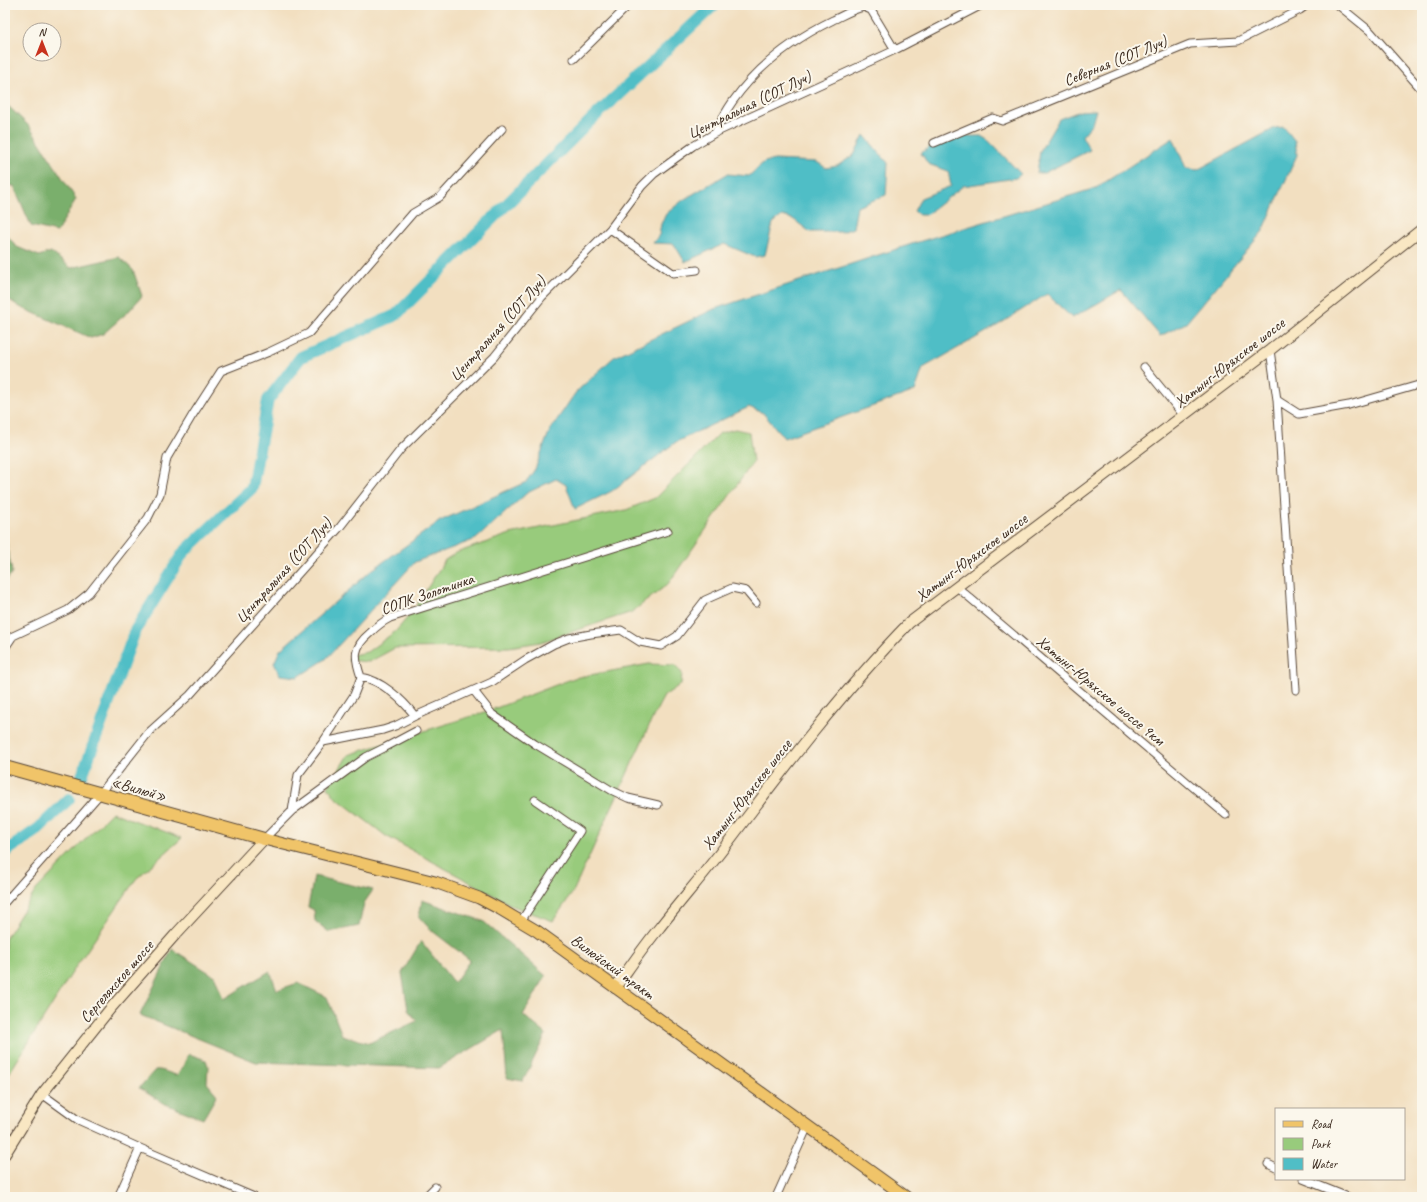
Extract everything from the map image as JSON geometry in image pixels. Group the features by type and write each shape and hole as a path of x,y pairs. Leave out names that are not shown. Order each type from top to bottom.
{"highway":[{"name":"«Вилюй»","path":"5,767 264,839"}],"main road":[{"name":"Хатынг-Юряхское шоссе","path":"615,988 659,928 726,845 758,801 814,731 881,652 909,623 1270,350 1422,229"},
{"name":"Вилюйский тракт","path":"264,839 435,882 479,898 521,921 906,1197"},
{"name":"Сергеляхское шоссе","path":"5,1154 42,1094 110,1009 175,935 264,839"}],"street":[{"path":"574,59 629,5"},
{"name":"Центральная (СОТ Луч)","path":"5,902 100,794 149,732 190,695 340,527 402,449 494,357 542,297 610,229 642,186 654,174 693,146 715,133 895,50 982,5"},
{"name":"Северная (СОТ Луч)","path":"934,143 993,118 1002,121 1190,44 1238,41 1307,5"},
{"path":"1338,5 1370,31 1419,81 1422,90"},
{"path":"715,133 732,102 757,72 787,47 822,25 852,11 864,7 871,10 895,50"},
{"path":"5,648 13,636 68,610 89,593 148,518 160,494 167,458 221,371 269,352 309,333 413,213 440,197 502,129"},
{"path":"610,229 673,273 697,270"},
{"path":"1270,350 1277,400 1296,690"},
{"path":"1144,367 1184,416"},
{"path":"1277,400 1300,414 1349,405 1422,384"},
{"name":"СОПК Золотинка","path":"361,677 356,664 356,650 358,645 362,639 381,623 390,618 668,531"},
{"name":"Хатынг-Юряхское шоссе 9км","path":"957,587 1226,815"},
{"path":"323,742 383,730 474,691 492,682 525,660 554,644 569,638 621,630 640,642 661,646 677,636 705,600 732,588 746,591 756,603"},
{"path":"292,811 298,775 323,742 354,695 361,677 368,678 394,694 406,704 415,716"},
{"path":"474,691 492,714 536,744 611,790 628,798 658,805"},
{"path":"264,839 292,811 366,757 390,746 416,730"},
{"path":"521,921 580,831 535,800"},
{"path":"42,1094 78,1120 254,1197"},
{"path":"776,1197 808,1126"},
{"path":"118,1197 140,1148"},
{"path":"1268,1164 1275,1168"},
{"path":"1306,1180 1348,1197"},
{"path":"425,1197 435,1187"}],"green space":[{"path":"5,103 29,126 76,199 57,232 31,226 14,186 5,185"},
{"path":"5,233 17,247 39,256 51,252 71,268 119,257 133,270 142,296 129,311 103,334 91,338 20,307 5,297"},
{"path":"735,429 749,432 753,462 668,584 632,612 541,642 509,647 395,648 369,662 347,660 352,655 367,652 396,631 413,611 445,560 456,553 510,534 626,510 655,498 720,433"},
{"path":"5,534 12,572 5,583"},
{"path":"649,664 675,665 682,673 681,684 664,696 573,892 553,921 513,906 386,836 335,797 328,787 348,755 491,710 574,678"},
{"path":"112,812 182,838 136,879 75,968 5,1080 5,939 36,890"},
{"path":"314,876 373,890 364,903 359,926 329,932 315,921 314,910 308,907"},
{"path":"422,900 483,921 546,976 523,1015 546,1034 523,1081 507,1078 503,1030 439,1068 256,1062 140,1015 172,949 216,977 224,999 270,971 277,990 298,983 327,997 342,1035 369,1043 417,1021 408,1010 402,973 421,941 454,983 470,960 431,930 419,917"},
{"path":"189,1054 206,1060 208,1066 207,1083 217,1095 203,1119 163,1103 139,1088 155,1070 161,1070 177,1075"}],"water":[{"path":"1096,110 1092,124 1082,136 1090,150 1044,173 1037,173 1040,151 1059,119 1080,111"},
{"path":"1284,127 1295,141 1297,155 1263,231 1186,323 1160,336 1121,290 1072,318 1047,294 995,327 923,368 915,391 784,438 763,413 749,407 676,442 612,491 575,509 566,485 556,479 527,493 476,539 415,562 326,659 298,677 280,675 274,663 280,650 372,570 440,521 526,482 535,469 550,430 576,392 614,357 714,309 918,242 1096,188 1173,138 1186,168 1197,170 1275,128"},
{"path":"864,135 888,163 886,195 857,207 853,228 842,232 810,232 793,219 782,216 773,223 765,255 755,257 724,244 685,262 674,244 653,243 659,235 661,224 666,214 683,200 727,174 749,176 764,162 775,160 817,162 826,168 837,166 854,155"},
{"path":"967,136 981,136 989,141 1021,174 1016,178 963,186 926,215 919,215 914,211 921,198 951,186 948,171 928,164 921,153 936,143"}],"waterway":[{"path":"82,776 135,631 183,553 252,488 268,400 301,357 396,315 590,121 714,5"},
{"path":"5,852 38,829 69,799"}]}
